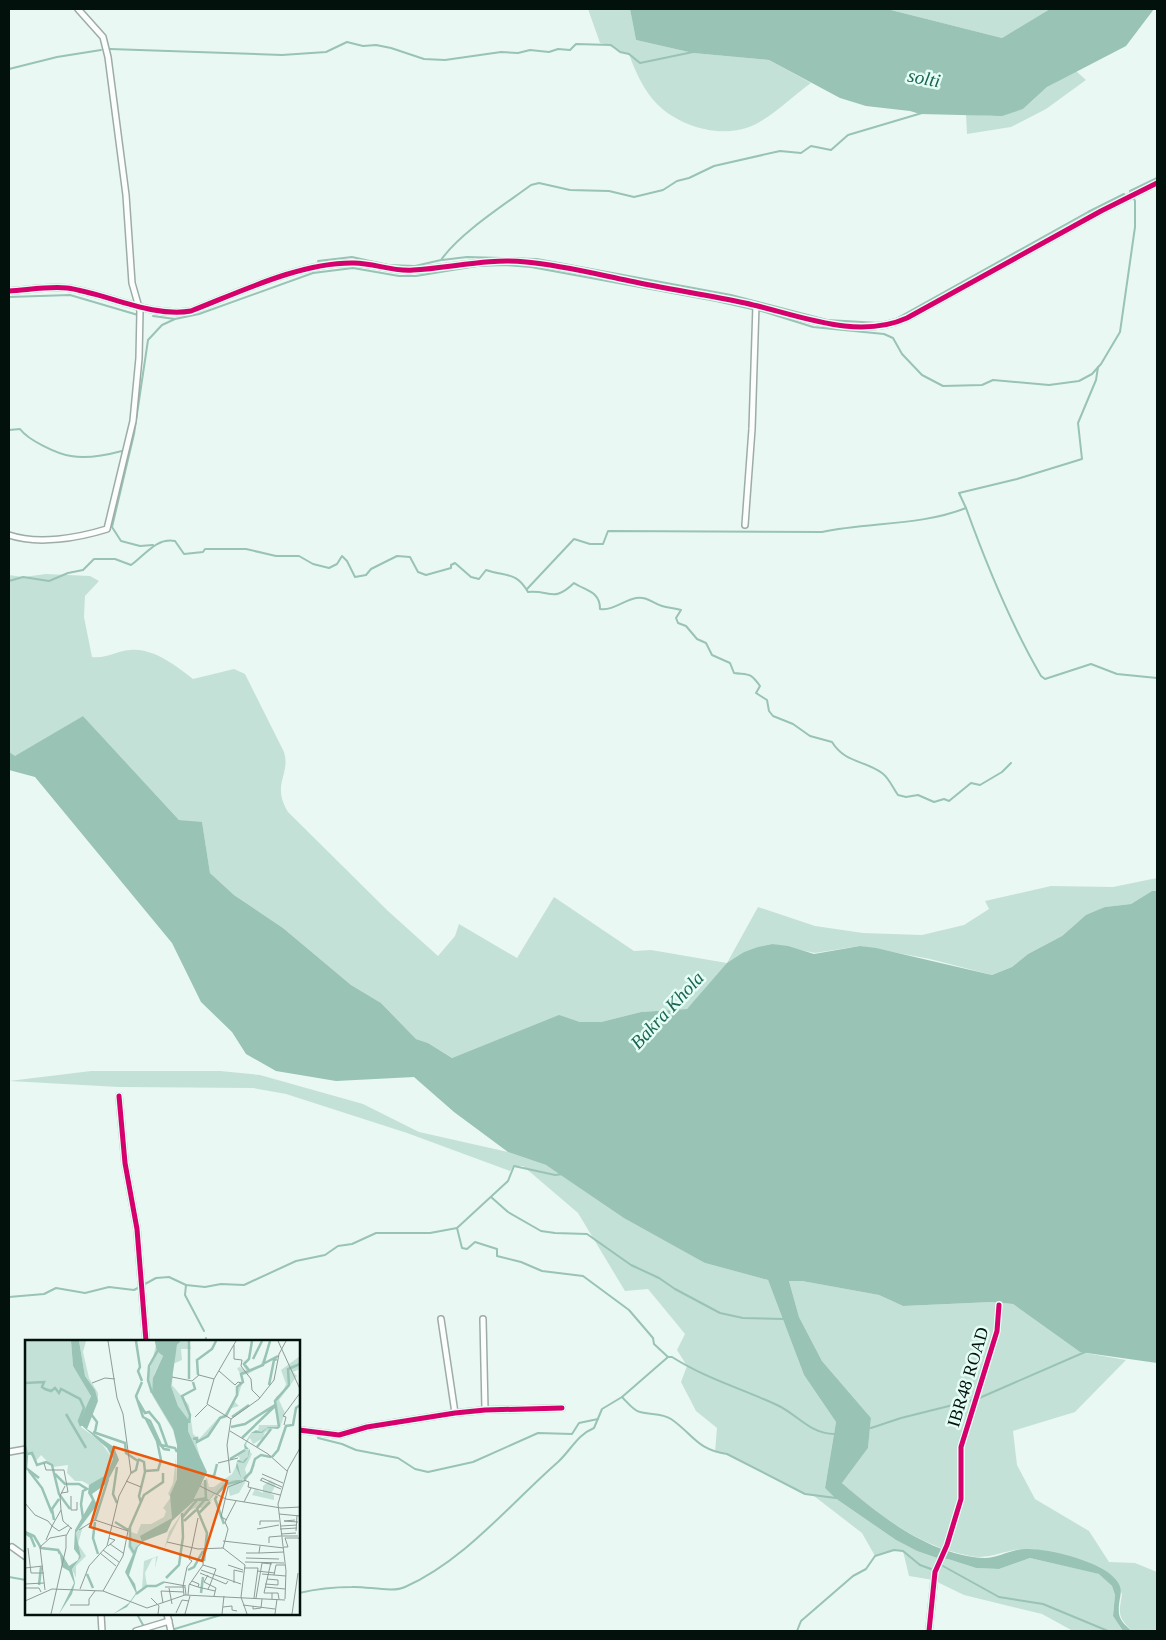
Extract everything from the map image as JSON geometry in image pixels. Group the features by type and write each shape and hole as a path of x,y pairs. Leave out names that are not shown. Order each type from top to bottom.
{"street":[{"path":"9,535 31,540 92,534 107,530 133,421 139,358 139,306 132,283 126,194 107,46 96,28 78,9"},
{"path":"9,291 66,288 139,306 180,313 192,311 276,279 328,265 354,262 400,270 415,270 478,261 525,262 756,305 827,323 886,327 907,318 1101,211 1157,183"},
{"path":"746,525 756,305"},
{"path":"119,1096 126,1163 137,1229 146,1340"},
{"name":"IBR48 ROAD","path":"929,1631 933,1580 946,1548 961,1499 961,1446 997,1331 1000,1306"},
{"path":"441,1319 455,1413"},
{"path":"484,1319 485,1410"},
{"path":"300,1430 339,1435 366,1427 455,1413 485,1410 562,1408"},
{"path":"9,1452 25,1449"},
{"path":"12,1547 25,1556"},
{"path":"101,1615 102,1631"},
{"path":"167,1615 171,1631"},
{"path":"136,1631 169,1621"}],"shaded area":[{"path":"588,9 630,9 636,40 693,53 769,60 811,83 770,115 744,129 717,131 691,125 678,120 652,99 640,80 629,54 600,43"},
{"path":"887,9 1050,9 1002,38"},
{"path":"1076,71 1086,80 1046,109 1011,127 967,134 966,114 991,116 1023,109 1047,87"},
{"path":"46,574 90,576 99,581 85,596 84,617 92,657 102,657 125,651 147,651 164,658 193,679 234,669 245,674 284,752 285,767 281,794 288,812 388,911 438,956 455,936 459,924 517,958 554,897 634,951 651,950 727,963 758,907 815,926 863,933 922,935 964,925 989,909 985,901 1051,886 1113,887 1157,878 1157,891 1152,891 1131,904 1105,907 1078,922 1062,936 1028,954 1012,967 992,975 930,959 860,946 815,953 771,944 744,952 687,1009 641,1012 601,1022 580,1022 559,1016 452,1058 428,1043 416,1039 381,1003 351,985 283,928 234,895 210,873 202,823 179,820 83,716 15,757 9,752 9,575 23,577"},
{"path":"91,1071 220,1071 260,1075 363,1104 419,1132 508,1152 546,1165 705,1263 768,1280 804,1375 836,1422 825,1488 835,1498 896,1540 917,1551 940,1559 948,1559 976,1568 999,1569 1030,1558 1100,1574 1112,1586 1115,1595 1113,1616 1123,1631 1073,1631 1042,1614 964,1595 933,1580 909,1576 903,1551 894,1550 875,1556 862,1533 814,1496 805,1494 727,1454 715,1452 717,1428 696,1411 681,1382 687,1366 677,1350 685,1334 648,1289 625,1291 578,1213 523,1166 514,1166 510,1171 407,1133 286,1094 253,1088 119,1087 9,1081"},
{"path":"789,1281 802,1281 879,1295 903,1306 992,1302 1013,1304 1080,1352 1126,1360 1075,1412 1013,1431 1017,1465 1035,1499 1089,1531 1109,1562 1135,1563 1157,1572 1157,1631 1132,1631 1127,1626 1120,1614 1122,1594 1111,1576 1099,1568 1045,1551 1019,1549 985,1557 952,1552 918,1538 886,1518 842,1483 868,1448 871,1418 822,1361 799,1317"}],"water":[{"name":"solti","path":"630,9 887,9 1002,38 1050,9 1154,9 1126,46 1047,87 1023,109 1002,116 920,114 910,111 866,106 840,98 769,60 693,53 636,40"},
{"path":"83,716 179,820 202,822 210,873 234,895 283,928 351,985 381,1003 416,1039 428,1043 452,1058 559,1015 580,1022 601,1022 641,1012 687,1009 727,963 744,952 772,944 788,946 814,954 860,946 876,948 992,975 1012,967 1028,954 1062,936 1086,915 1105,907 1131,904 1152,891 1157,891 1157,1363 1080,1352 1013,1304 992,1302 903,1306 879,1295 802,1281 789,1281 799,1317 822,1361 871,1418 868,1448 842,1483 890,1521 926,1542 945,1550 965,1556 985,1558 1021,1549 1045,1550 1069,1556 1101,1568 1109,1573 1119,1584 1121,1592 1119,1614 1124,1624 1132,1631 1123,1631 1113,1616 1115,1595 1112,1586 1099,1574 1030,1558 999,1569 976,1568 948,1559 940,1559 917,1551 896,1540 835,1498 825,1488 836,1422 804,1375 768,1280 705,1263 624,1218 546,1165 508,1152 454,1112 414,1077 336,1081 276,1071 246,1054 232,1032 201,1002 172,943 35,777 9,770 9,752 15,756"}],"waterway":[{"path":"110,49 282,55 326,52 347,42 363,46 376,45 391,48 424,59 445,60 501,52 570,50 576,44 611,45 620,52 629,54 640,63 693,52"},
{"path":"9,69 57,57 101,50"},
{"path":"318,261 352,257 388,265 415,266 441,260 459,240 531,185 539,183 570,190 609,191 634,197 663,190 677,181 689,178 714,166 780,151 801,153 811,146 831,150 848,135 922,113"},
{"path":"153,316 175,319 199,314 313,273 353,268 399,276 416,276 477,266 506,265 531,267 716,301 765,312 813,327 884,334 893,338 902,354 922,375 943,386 982,385 993,380 1049,385 1079,381 1092,374 1101,364 1120,332 1135,227 1135,201 1130,191 1157,178"},
{"path":"894,320 1088,212 1124,194"},
{"path":"442,260 467,257 537,259 731,295 827,320 880,323"},
{"path":"9,297 70,295 138,315"},
{"path":"153,545 140,546 121,541 112,527 134,434 148,340 162,325 175,319"},
{"path":"527,589 574,539 590,544 603,544 608,531 822,532 913,521 949,514 966,508 959,493 1017,479 1082,459 1078,423 1096,380 1098,367"},
{"path":"9,430 20,429 29,438 43,446 71,456 90,457 122,451"},
{"path":"966,508 1000,594 1019,636 1041,676 1045,679 1091,664 1117,674 1157,678"},
{"path":"9,581 23,577 49,581 68,573 83,570 94,559 115,559 131,565 157,544 169,540 175,541 184,554 203,552 205,549 246,549 276,556 299,556 313,564 329,568 337,564 342,556 347,561 355,577 366,575 371,569 397,556 410,557 418,572 426,575 451,568 451,565 455,563 471,577 479,579 486,570 510,576 524,585 528,592 556,594 561,593 574,583 592,592 598,598 600,609 614,607 632,599 640,598 681,610 676,618 678,623 686,626 697,639 706,643 712,655 730,663 734,673 749,675 754,678 760,686 756,693 767,700 769,711 773,716 793,724 810,736 832,742 837,749 849,758 882,773 889,780 898,795 906,797 918,795 934,802 944,799 949,801 971,783 980,785 1002,772 1011,763"},
{"path":"9,1297 44,1294 56,1288 85,1293 109,1287 134,1290 156,1278 169,1277 186,1285 205,1287 221,1284 244,1285 296,1261 325,1255 338,1246 352,1244 376,1233 430,1233 457,1228 508,1181 514,1166 555,1175 563,1174"},
{"path":"491,1197 508,1212 541,1231 587,1234 631,1265 659,1278 675,1289 720,1313 743,1318 785,1319"},
{"path":"457,1228 462,1248 467,1249 475,1242 497,1249 497,1256 521,1262 542,1271 583,1276 629,1310 653,1338 654,1344 668,1357"},
{"path":"186,1285 185,1295 204,1331"},
{"path":"871,1428 901,1418 977,1399 1085,1352"},
{"path":"300,1593 339,1587 400,1589 427,1576 467,1547 558,1462 583,1435 594,1428 602,1409 622,1397 668,1357 672,1357 711,1377 777,1405 818,1431 834,1434"},
{"path":"622,1397 638,1411 671,1419 696,1441 709,1449 727,1454 805,1494 836,1498"},
{"path":"318,1438 342,1444 356,1450 398,1458 415,1469 428,1472 473,1462 538,1433 572,1434 579,1423 598,1419"},
{"path":"797,1631 801,1621 853,1576 866,1569 875,1556 894,1550 903,1551 920,1565 931,1569"},
{"path":"943,1566 999,1597 1043,1604 1108,1631"},
{"path":"9,1577 25,1580"},
{"path":"138,1615 143,1625"},
{"path":"168,1631 221,1615"}],"cycle path":[{"path":"9,291 67,288 145,308 176,312 191,311 250,287 313,267 361,263 406,270 512,261 565,267 745,303 805,319 847,326 867,327 907,318 1101,211 1157,183"},
{"path":"119,1096 125,1163 137,1229 146,1340"},
{"path":"929,1631 935,1572 947,1545 961,1499 961,1447 997,1331 999,1305"},
{"path":"300,1430 339,1435 367,1427 455,1413 485,1410 562,1408"}],"water label":[{"name":"Bakra Khola","path":"667,1010"}]}
